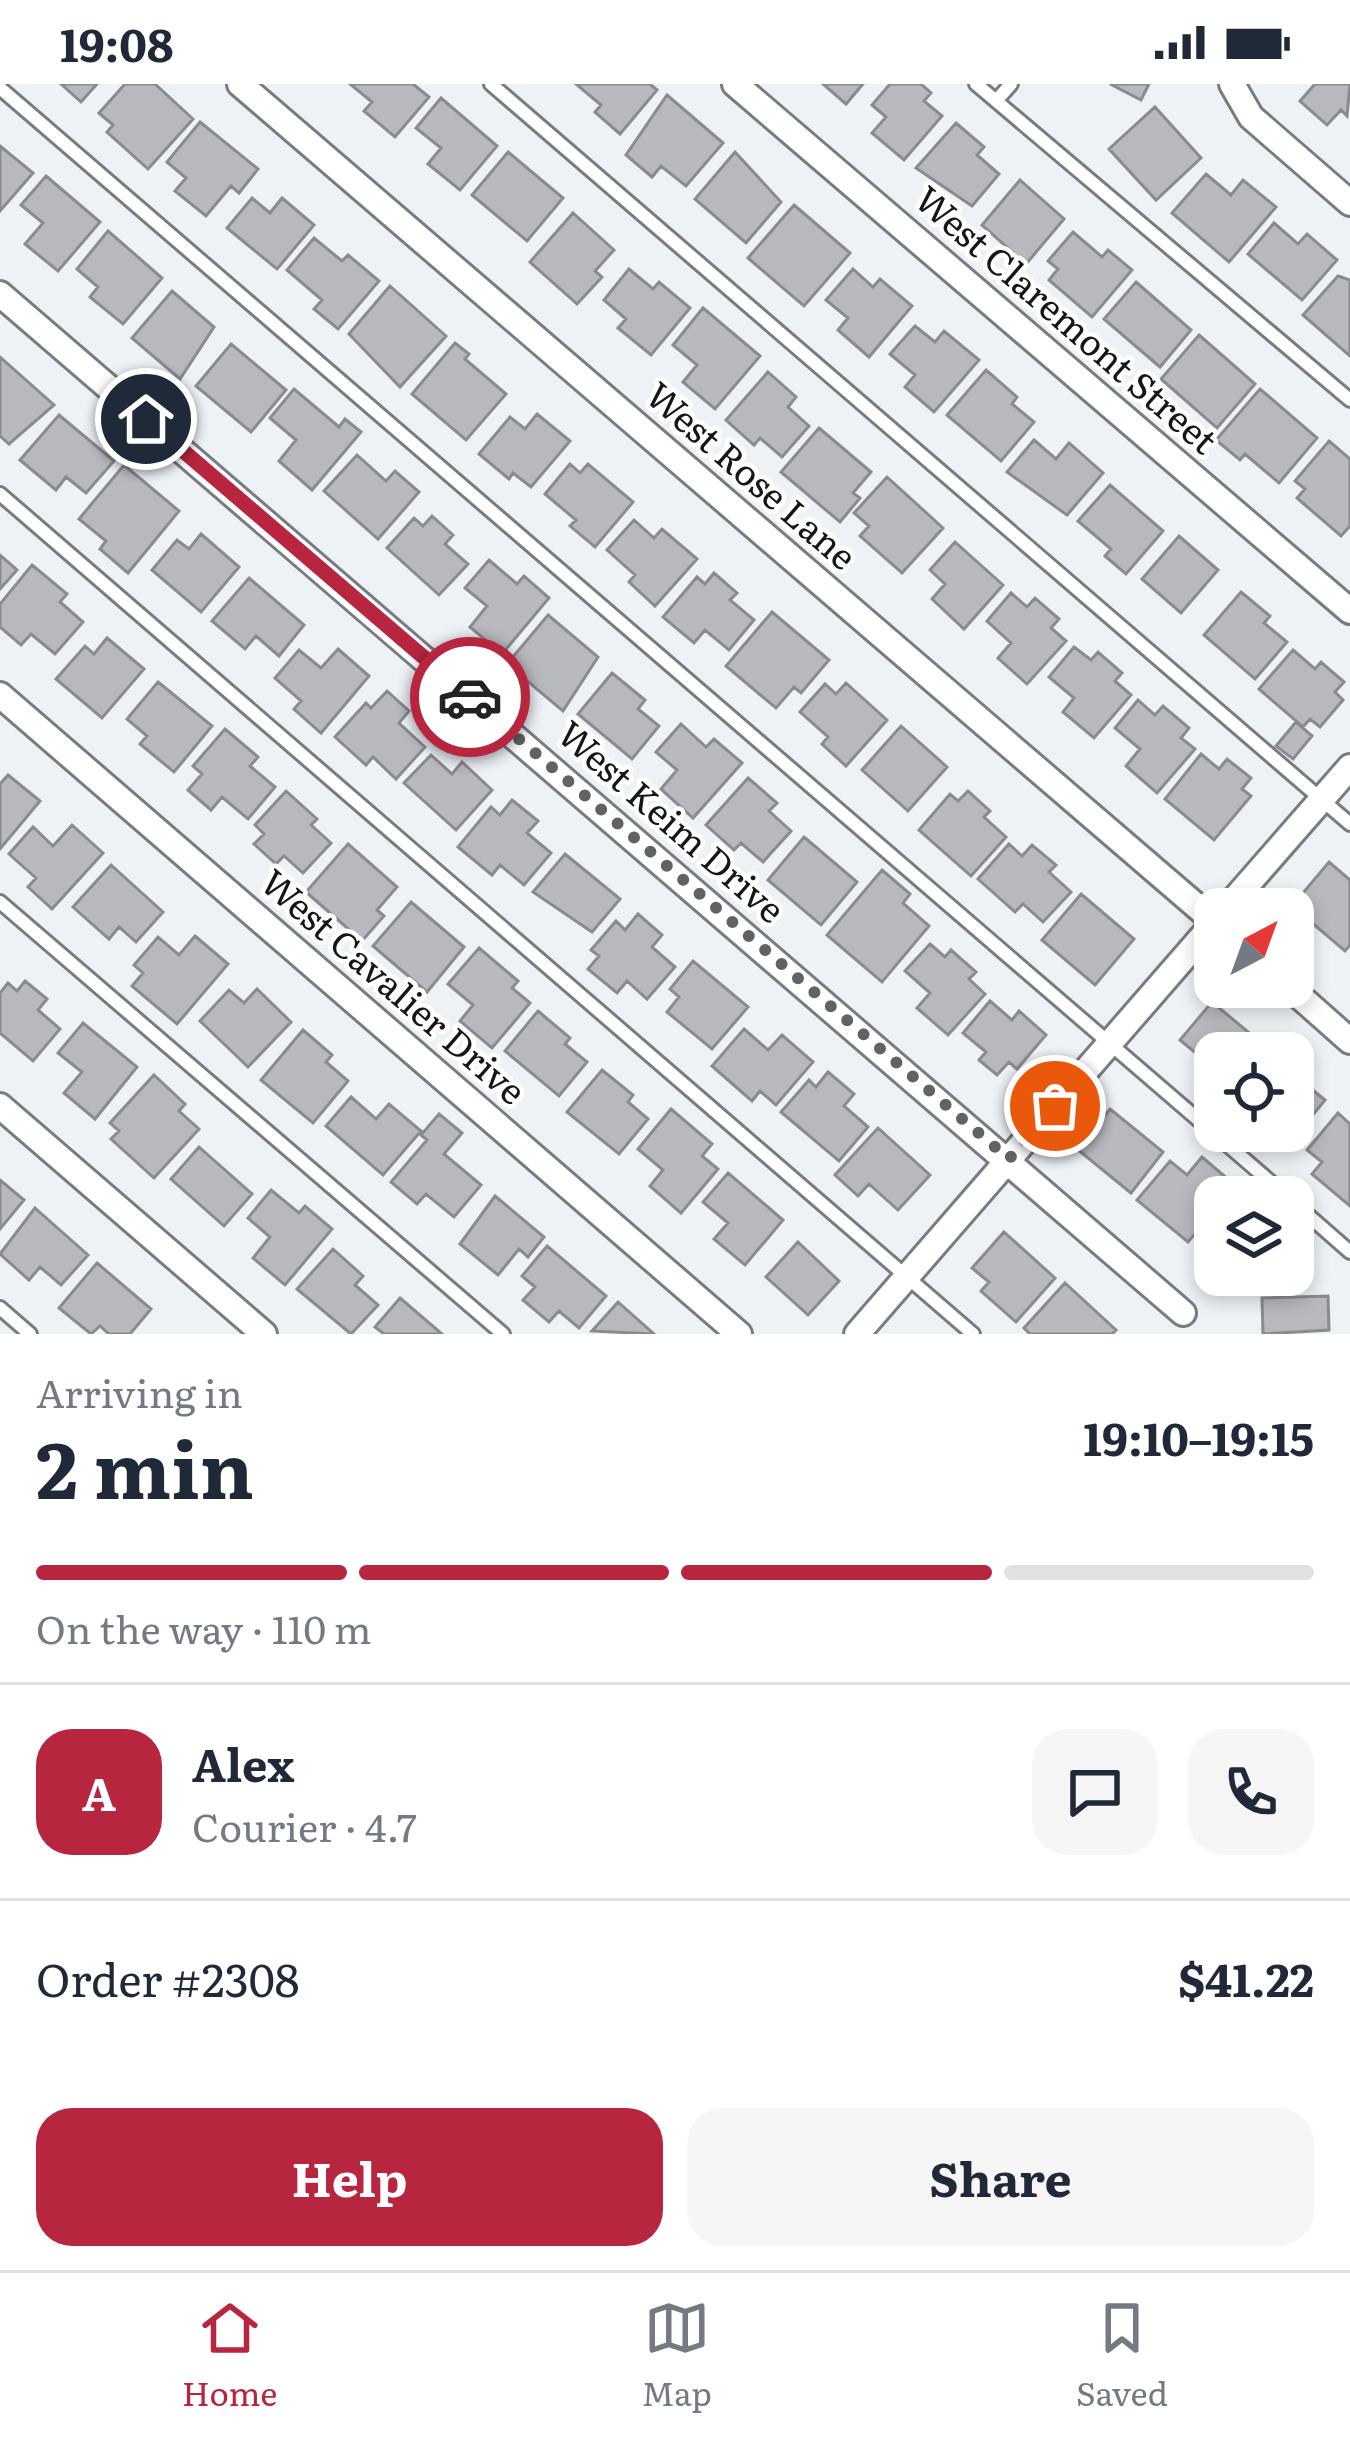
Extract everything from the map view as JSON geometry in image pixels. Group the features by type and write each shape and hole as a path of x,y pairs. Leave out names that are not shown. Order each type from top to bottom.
{"street":[{"name":"West Rose Lane","path":"240,84 1194,904"},
{"name":"West Claremont Street","path":"735,84 1350,611"},
{"path":"1232,84 1251,117 1350,203"},
{"name":"West Keim Drive","path":"0,294 1184,1313"},
{"name":"West Cavalier Drive","path":"0,695 739,1334"},
{"path":"1244,888 1350,767"},
{"path":"857,1334 1194,946"},
{"path":"1313,1008 1350,1041"},
{"path":"0,1106 264,1334"}],"lane":[{"path":"491,84 1350,824"},
{"path":"976,84 1350,400"},
{"path":"996,101 1011,84"},
{"path":"0,88 1264,1176"},
{"path":"0,494 973,1334"},
{"path":"0,902 503,1334"},
{"path":"1314,1220 1350,1252"},
{"path":"0,1308 30,1334"}],"building":[{"path":"61,84 97,84 81,102"},
{"path":"125,84 155,84 193,119 148,169 107,132 113,125 99,113"},
{"path":"350,84 413,84 429,97 395,137 364,111 372,102"},
{"path":"576,84 650,84 657,90 620,134 595,112 601,105"},
{"path":"823,84 863,84 846,104"},
{"path":"890,84 921,84 931,93 924,101 942,116 904,160 872,133 886,117 872,105"},
{"path":"1110,84 1149,84 1141,100"},
{"path":"1315,84 1350,84 1347,116 1341,110 1327,125 1300,101"},
{"path":"667,95 723,143 686,186 661,166 652,177 626,155"},
{"path":"441,98 497,146 460,190 428,164 441,148 416,128"},
{"path":"1155,107 1201,158 1156,200 1109,149"},
{"path":"200,122 258,169 239,193 231,186 206,216 175,191 186,178 167,162"},
{"path":"956,123 984,147 977,155 999,174 972,206 916,168"},
{"path":"0,146 33,173 0,211"},
{"path":"508,152 563,198 527,241 472,195"},
{"path":"735,152 781,202 746,243 695,199"},
{"path":"1206,174 1231,195 1243,180 1276,207 1229,262 1172,213"},
{"path":"46,176 100,222 58,271 25,244 43,223 21,205"},
{"path":"1020,180 1064,219 1026,264 982,225"},
{"path":"252,198 270,213 282,198 314,225 277,269 227,228"},
{"path":"794,205 850,253 804,306 748,258"},
{"path":"573,213 614,250 595,271 602,277 577,304 530,262"},
{"path":"1274,223 1298,244 1307,234 1337,260 1302,300 1248,254"},
{"path":"108,231 162,278 123,324 90,297 98,287 77,269"},
{"path":"1073,232 1102,257 1108,250 1132,270 1092,317 1049,280 1058,269 1048,261"},
{"path":"314,238 342,261 348,255 379,281 338,329 314,309 322,300 287,270"},
{"path":"629,269 653,289 659,282 690,308 651,355 618,328 626,319 604,300"},
{"path":"853,269 873,287 880,279 912,306 869,357 838,330 848,318 826,300"},
{"path":"1338,276 1350,280 1350,356 1303,315"},
{"path":"1136,282 1191,330 1160,367 1104,319"},
{"path":"390,286 446,336 400,387 349,334"},
{"path":"172,291 214,327 180,379 132,338"},
{"path":"703,308 760,356 715,409 683,382 697,365 673,345"},
{"path":"915,326 935,342 944,331 979,360 934,412 905,387 915,375 890,354"},
{"path":"1199,335 1255,384 1217,428 1161,379"},
{"path":"455,343 469,354 465,359 506,394 466,440 412,394"},
{"path":"231,344 286,390 251,432 196,386"},
{"path":"0,357 54,405 9,444 0,436"},
{"path":"986,370 1017,397 1012,404 1034,422 1001,461 947,415"},
{"path":"768,372 796,397 788,407 809,426 782,457 760,438 754,445 726,420"},
{"path":"294,389 339,427 345,419 361,432 312,490 279,461 296,440 270,418"},
{"path":"1260,389 1317,438 1279,483 1245,454 1240,460 1216,440"},
{"path":"537,414 570,441 531,487 513,473 509,479 479,454 510,417 525,429"},
{"path":"59,415 114,461 86,493 66,477 56,490 20,460"},
{"path":"819,428 871,472 853,493 860,498 840,522 781,472"},
{"path":"1034,440 1056,459 1069,443 1103,473 1067,515 1007,472"},
{"path":"1329,441 1350,459 1350,526 1341,536 1297,498 1305,489 1295,481"},
{"path":"357,455 386,481 395,471 419,492 378,539 324,491"},
{"path":"570,464 580,473 588,464 633,502 595,547 570,526 576,520 545,494"},
{"path":"124,465 179,511 128,573 100,549 106,541 79,519"},
{"path":"887,477 943,528 902,573 860,536 869,526 854,513"},
{"path":"1110,485 1163,531 1126,574 1105,556 1111,549 1078,521"},
{"path":"432,516 453,535 445,544 468,564 439,595 387,548 414,518 423,526"},
{"path":"634,520 654,538 662,529 697,559 655,606 629,582 635,575 607,550"},
{"path":"201,534 239,567 201,612 152,570 177,540 189,549"},
{"path":"1179,536 1218,570 1181,613 1142,579"},
{"path":"955,542 1003,585 964,629 932,599 945,584 930,570"},
{"path":"0,555 17,570 0,589"},
{"path":"489,560 517,584 524,576 549,598 502,654 470,627 487,606 465,588"},
{"path":"32,565 67,594 60,602 83,622 55,654 31,634 21,645 0,627 0,604"},
{"path":"714,573 737,593 730,600 754,620 729,650 705,630 694,643 663,617 697,577 705,584"},
{"path":"249,578 304,625 279,656 256,636 245,649 212,621"},
{"path":"1241,592 1270,616 1264,623 1287,642 1255,679 1204,635"},
{"path":"1011,593 1027,607 1035,598 1059,619 1051,628 1066,641 1027,684 998,658 1011,643 987,621"},
{"path":"772,612 829,660 801,693 794,687 776,708 726,666"},
{"path":"548,615 598,657 563,711 507,664"},
{"path":"107,638 144,669 102,718 56,679 85,646 94,654"},
{"path":"1074,647 1091,660 1098,652 1122,673 1115,681 1131,695 1094,738 1063,712 1074,698 1049,677"},
{"path":"338,649 369,676 321,733 294,709 301,701 275,678 299,650 321,668"},
{"path":"1293,650 1315,669 1321,662 1344,682 1335,692 1343,700 1320,727 1310,719 1303,727 1259,689"},
{"path":"612,673 645,700 638,709 659,726 632,759 578,714"},
{"path":"158,682 212,726 174,772 140,744 147,736 127,719"},
{"path":"846,683 887,720 846,766 822,744 828,737 800,712 825,684 836,694"},
{"path":"387,691 409,711 399,723 425,747 396,779 373,757 366,765 335,737 366,703 371,708"},
{"path":"1138,700 1155,715 1163,706 1189,728 1181,738 1195,749 1157,793 1126,766 1140,749 1115,728"},
{"path":"1296,722 1312,736 1293,759 1276,746"},
{"path":"681,724 706,747 714,739 742,763 693,818 661,789 677,770 656,752"},
{"path":"901,726 947,767 908,811 862,770"},
{"path":"225,729 258,757 250,766 275,787 248,819 222,797 211,810 188,790 202,774 193,766"},
{"path":"1201,754 1219,769 1227,759 1251,778 1242,789 1251,796 1214,840 1165,799"},
{"path":"431,755 452,774 462,762 492,790 456,830 404,783"},
{"path":"8,775 40,801 0,849 0,784"},
{"path":"748,778 777,803 769,811 791,831 763,862 741,843 734,850 706,825"},
{"path":"286,791 317,819 311,825 331,843 303,873 284,856 276,864 254,844 264,834 255,825"},
{"path":"968,791 990,811 984,817 1006,837 971,876 919,830 950,794 958,801"},
{"path":"512,800 538,821 527,833 551,853 524,885 500,865 492,875 458,847 491,807 500,815"},
{"path":"72,825 103,853 52,909 28,887 36,878 9,854 33,827 53,846"},
{"path":"804,837 857,882 821,925 768,880"},
{"path":"348,844 397,887 377,910 384,916 362,941 306,892"},
{"path":"1009,844 1022,856 1032,845 1056,865 1049,872 1071,892 1043,922 1023,904 1015,912 978,879"},
{"path":"565,854 620,899 592,932 533,892"},
{"path":"1329,862 1350,880 1350,945 1345,951 1314,925 1314,888 1307,888"},
{"path":"111,865 163,912 136,942 119,927 109,939 73,907"},
{"path":"882,870 910,894 903,903 929,926 882,982 827,935"},
{"path":"1081,894 1134,939 1095,985 1042,940"},
{"path":"411,902 464,947 427,992 373,946"},
{"path":"638,914 662,935 652,947 675,967 647,999 627,981 617,993 588,969 599,956 591,950 616,921 625,930"},
{"path":"195,936 228,964 177,1024 132,986 143,973 134,965 158,937 179,955"},
{"path":"930,944 945,957 951,950 976,972 969,979 985,994 948,1035 917,1008 930,993 905,971"},
{"path":"479,948 518,981 512,988 530,1003 492,1048 460,1021 473,1005 448,984"},
{"path":"693,961 748,1007 712,1049 667,1012 679,997 670,989"},
{"path":"25,981 47,999 38,1010 60,1029 33,1061 0,1033 0,993 8,983 17,991"},
{"path":"257,989 291,1022 248,1067 200,1021 229,990 244,1003"},
{"path":"990,1001 1012,1020 1019,1011 1046,1035 1017,1069 1009,1062 997,1075 979,1060 986,1052 963,1033"},
{"path":"1207,1008 1219,1008 1248,1032 1194,1032 1194,1052 1180,1040"},
{"path":"538,1011 570,1038 565,1044 587,1062 559,1096 505,1051"},
{"path":"83,1023 137,1067 95,1119 64,1093 82,1072 58,1053"},
{"path":"744,1029 768,1050 782,1035 813,1062 776,1105 760,1091 752,1101 712,1066"},
{"path":"303,1030 332,1055 326,1062 348,1081 313,1123 261,1080"},
{"path":"602,1070 633,1095 628,1102 648,1119 619,1154 567,1112"},
{"path":"828,1072 854,1094 844,1106 868,1127 839,1161 781,1112 809,1080 816,1087"},
{"path":"154,1075 185,1104 179,1111 199,1129 154,1178 111,1139 119,1131 110,1123"},
{"path":"1314,1091 1325,1100 1314,1113"},
{"path":"351,1097 376,1119 389,1104 421,1131 383,1175 326,1126"},
{"path":"671,1109 712,1144 702,1156 718,1169 681,1213 650,1186 663,1170 638,1149"},
{"path":"1110,1109 1163,1152 1131,1193 1077,1149"},
{"path":"1338,1113 1350,1124 1350,1206 1312,1174 1322,1162 1310,1152 1314,1152 1314,1142"},
{"path":"439,1114 462,1133 444,1154 481,1185 454,1217 426,1194 417,1204 391,1182 427,1140 421,1135"},
{"path":"878,1128 930,1175 898,1210 869,1184 858,1196 835,1175"},
{"path":"199,1147 252,1194 224,1226 171,1179"},
{"path":"1202,1157 1224,1176 1194,1176 1194,1235 1188,1242 1137,1200 1170,1161 1187,1175"},
{"path":"728,1173 783,1220 745,1265 714,1239 728,1223 703,1202"},
{"path":"0,1180 24,1200 0,1229"},
{"path":"271,1190 299,1213 305,1206 332,1229 285,1285 253,1258 270,1237 248,1218"},
{"path":"495,1196 544,1237 528,1257 519,1249 498,1275 460,1244"},
{"path":"35,1208 88,1255 61,1285 40,1267 29,1280 0,1254"},
{"path":"1004,1232 1055,1278 1016,1322 981,1291 989,1282 972,1268"},
{"path":"798,1242 839,1281 808,1315 766,1277"},
{"path":"547,1246 606,1296 579,1328 559,1311 549,1322 523,1300 535,1287 522,1276"},
{"path":"333,1249 363,1276 355,1285 378,1305 351,1334 297,1289"},
{"path":"97,1263 151,1309 130,1334 109,1334 100,1326 91,1334 59,1308"},
{"path":"1065,1283 1116,1330 1112,1334 1030,1334 1024,1328"},
{"path":"1328,1296 1329,1330 1263,1334 1262,1298"},
{"path":"400,1298 442,1334 384,1334 375,1327"},
{"path":"618,1302 654,1334 592,1331"}],"way so far":[{"path":"470,697 1009,1159 1055,1106"}],"route":[{"path":"146,419 470,697"}]}
